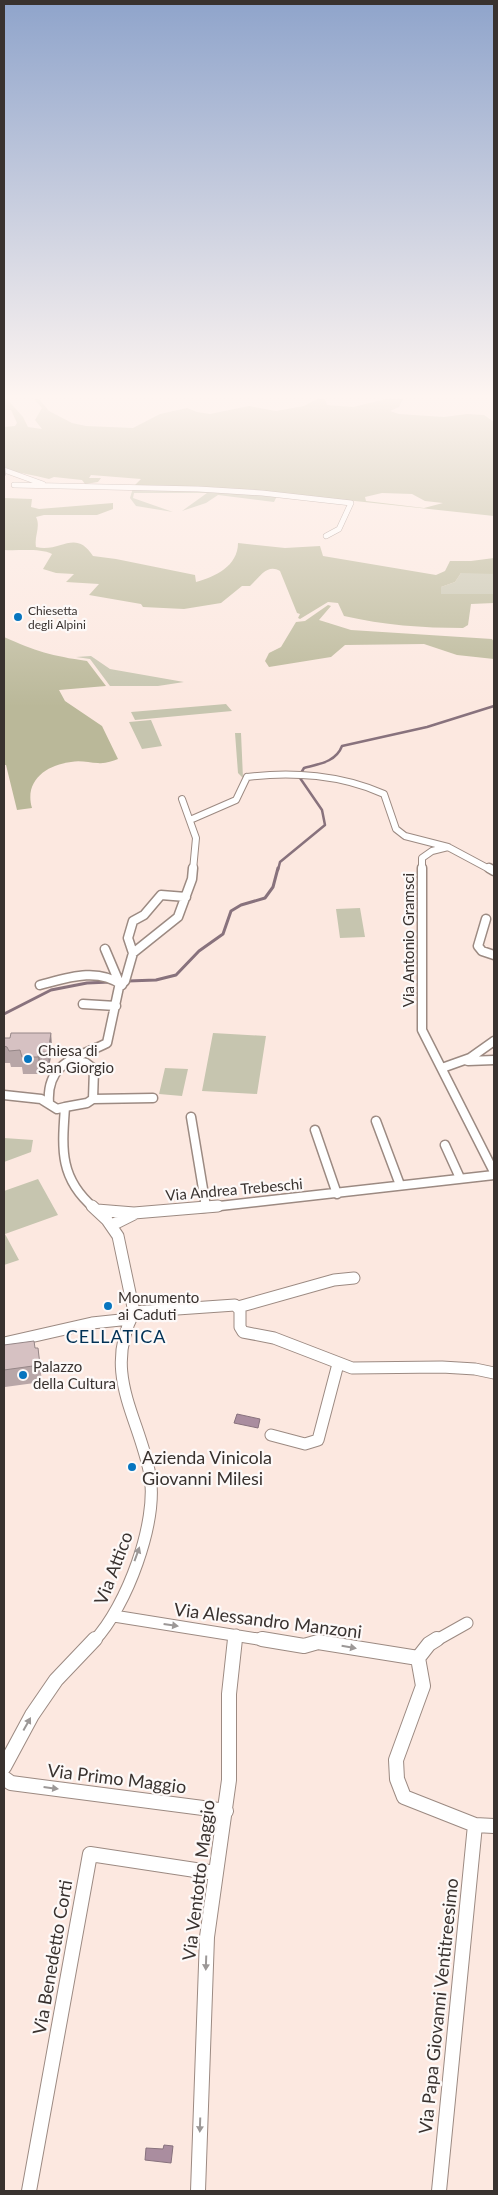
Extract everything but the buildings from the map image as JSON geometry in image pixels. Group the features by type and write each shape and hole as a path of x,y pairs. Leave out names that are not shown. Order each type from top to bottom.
{"street":[{"path":"326,536 339,529 351,503 337,501"},
{"path":"190,820 236,800 247,776 299,775 370,786 384,794 396,829 405,836 448,847 494,871"},
{"path":"49,1103 48,1083 70,1059 107,1043 120,983 133,953 178,918 192,880 196,852 196,838 182,799"},
{"name":"Via Antonio Gramsci","path":"448,847 432,851 422,858 422,1030 494,1173"},
{"path":"133,953 128,938 133,921 144,917 157,897 186,897"},
{"path":"486,919 478,946 482,951 494,956"},
{"path":"105,948 120,983"},
{"path":"40,985 76,976 107,976 120,983"},
{"path":"84,1004 116,1006"},
{"path":"442,1068 466,1061 485,1050 494,1041"},
{"path":"70,1059 86,1064 94,1069 90,1101"},
{"path":"466,1061 494,1060"},
{"path":"4,1095 24,1095 61,1108 90,1101 153,1098"},
{"path":"61,1108 62,1159 68,1178 82,1197 112,1225 118,1236 136,1314"},
{"path":"192,1117 206,1207"},
{"path":"376,1121 400,1185"},
{"path":"315,1130 337,1194"},
{"path":"445,1145 460,1178"},
{"name":"Via Andrea Trebeschi","path":"97,1210 134,1214 337,1194 494,1173"},
{"name":"Via Andrea Trebeschi","path":"112,1225 134,1214"},
{"path":"4,1343 136,1314 229,1305 238,1306 354,1276"},
{"path":"238,1306 240,1310 240,1327 243,1332 287,1343 338,1364 368,1369 442,1367 475,1369 494,1374"},
{"name":"Via Attico","path":"4,1767 32,1715 56,1680 108,1626 114,1616 148,1524 152,1500 150,1471 124,1394 122,1379 123,1351 136,1314"},
{"path":"271,1435 305,1444 318,1440 338,1364"},
{"name":"Via Alessandro Manzoni","path":"114,1616 304,1646 318,1642 418,1658"},
{"path":"467,1623 429,1644 418,1658 423,1686 396,1760 397,1779 404,1798 475,1824 494,1826"},
{"name":"Via Ventotto Maggio","path":"198,2191 206,1937 226,1811 229,1780 229,1694 236,1635"},
{"name":"Via Primo Maggio","path":"4,1778 12,1783 226,1811"},
{"name":"Via Papa Giovanni Ventitreesimo","path":"439,2191 475,1824"},
{"name":"Via Benedetto Corti","path":"29,2191 90,1854 215,1873"}],"green space":[{"path":"133,501 143,501 173,512 136,506"},
{"path":"195,501 208,501 206,503 182,511"},
{"path":"485,572 494,574 494,594 441,595 441,587 455,582 461,573"},
{"path":"91,656 110,669 184,682 158,686 110,686 90,659 76,657"},
{"path":"226,704 232,711 135,720 131,712"},
{"path":"151,720 162,746 142,749 129,722"},
{"path":"235,733 241,733 243,778 238,773"},
{"path":"360,908 365,937 340,938 336,909"},
{"path":"213,1033 266,1036 257,1094 202,1091"},
{"path":"165,1068 188,1069 182,1096 159,1094"},
{"path":"4,1138 33,1140 31,1152 4,1162"},
{"path":"38,1179 58,1215 5,1234 19,1260 4,1265 4,1191"}],"shaded area":[{"path":"4,501 32,501 31,507 39,509 113,503 113,509 97,515 44,515 36,517 38,524 36,547 53,547 74,542 86,548 93,556 195,575 196,582 218,574 230,564 237,551 238,543 285,548 320,546 323,556 436,575 445,571 450,561 494,558 494,574 461,573 455,582 441,587 441,594 494,594 494,603 471,604 468,625 463,628 373,622 344,616 338,603 328,602 300,619 298,618 300,614 297,613 280,571 271,569 264,572 250,586 242,586 221,603 184,609 143,607 141,604 89,595 99,584 66,582 74,574 56,573 43,569 52,554 35,550 4,550"},
{"path":"359,501 424,508 443,503 429,501 494,501 494,516"},
{"path":"328,605 331,606 319,620 351,630 492,639 494,642 494,659 457,655 424,644 345,645 331,657 269,667 265,661 269,653 281,647 296,622 305,621"},
{"path":"4,637 44,652 87,661 106,686 59,690 65,701 102,726 118,759 103,763 75,761 53,767 39,776 34,782 30,798 32,808 17,810 6,765 4,765"},
{"path":"237,1414 260,1419 258,1428 234,1423"},
{"path":"164,2145 173,2146 171,2163 145,2160 146,2148 163,2149"}],"waterway":[{"path":"301,773 304,768 321,764 336,756 342,746 427,727 494,706"},
{"path":"278,870 280,862 325,825 322,810 300,778"},
{"path":"128,981 156,980 176,975 199,951 223,934 231,911 241,905 265,898 273,887 278,868"},
{"path":"4,1014 51,990 87,983 110,982"}],"place":[{"name":"Chiesetta degli Alpini","path":"18,617"},
{"name":"Chiesa di San Giorgio","path":"28,1059"},
{"name":"Monumento ai Caduti","path":"108,1306"},
{"name":"Palazzo della Cultura","path":"23,1375"},
{"name":"Azienda Vinicola Giovanni Milesi","path":"132,1467"}],"district":[{"name":"CELLATICA","path":"116,1336"}]}
